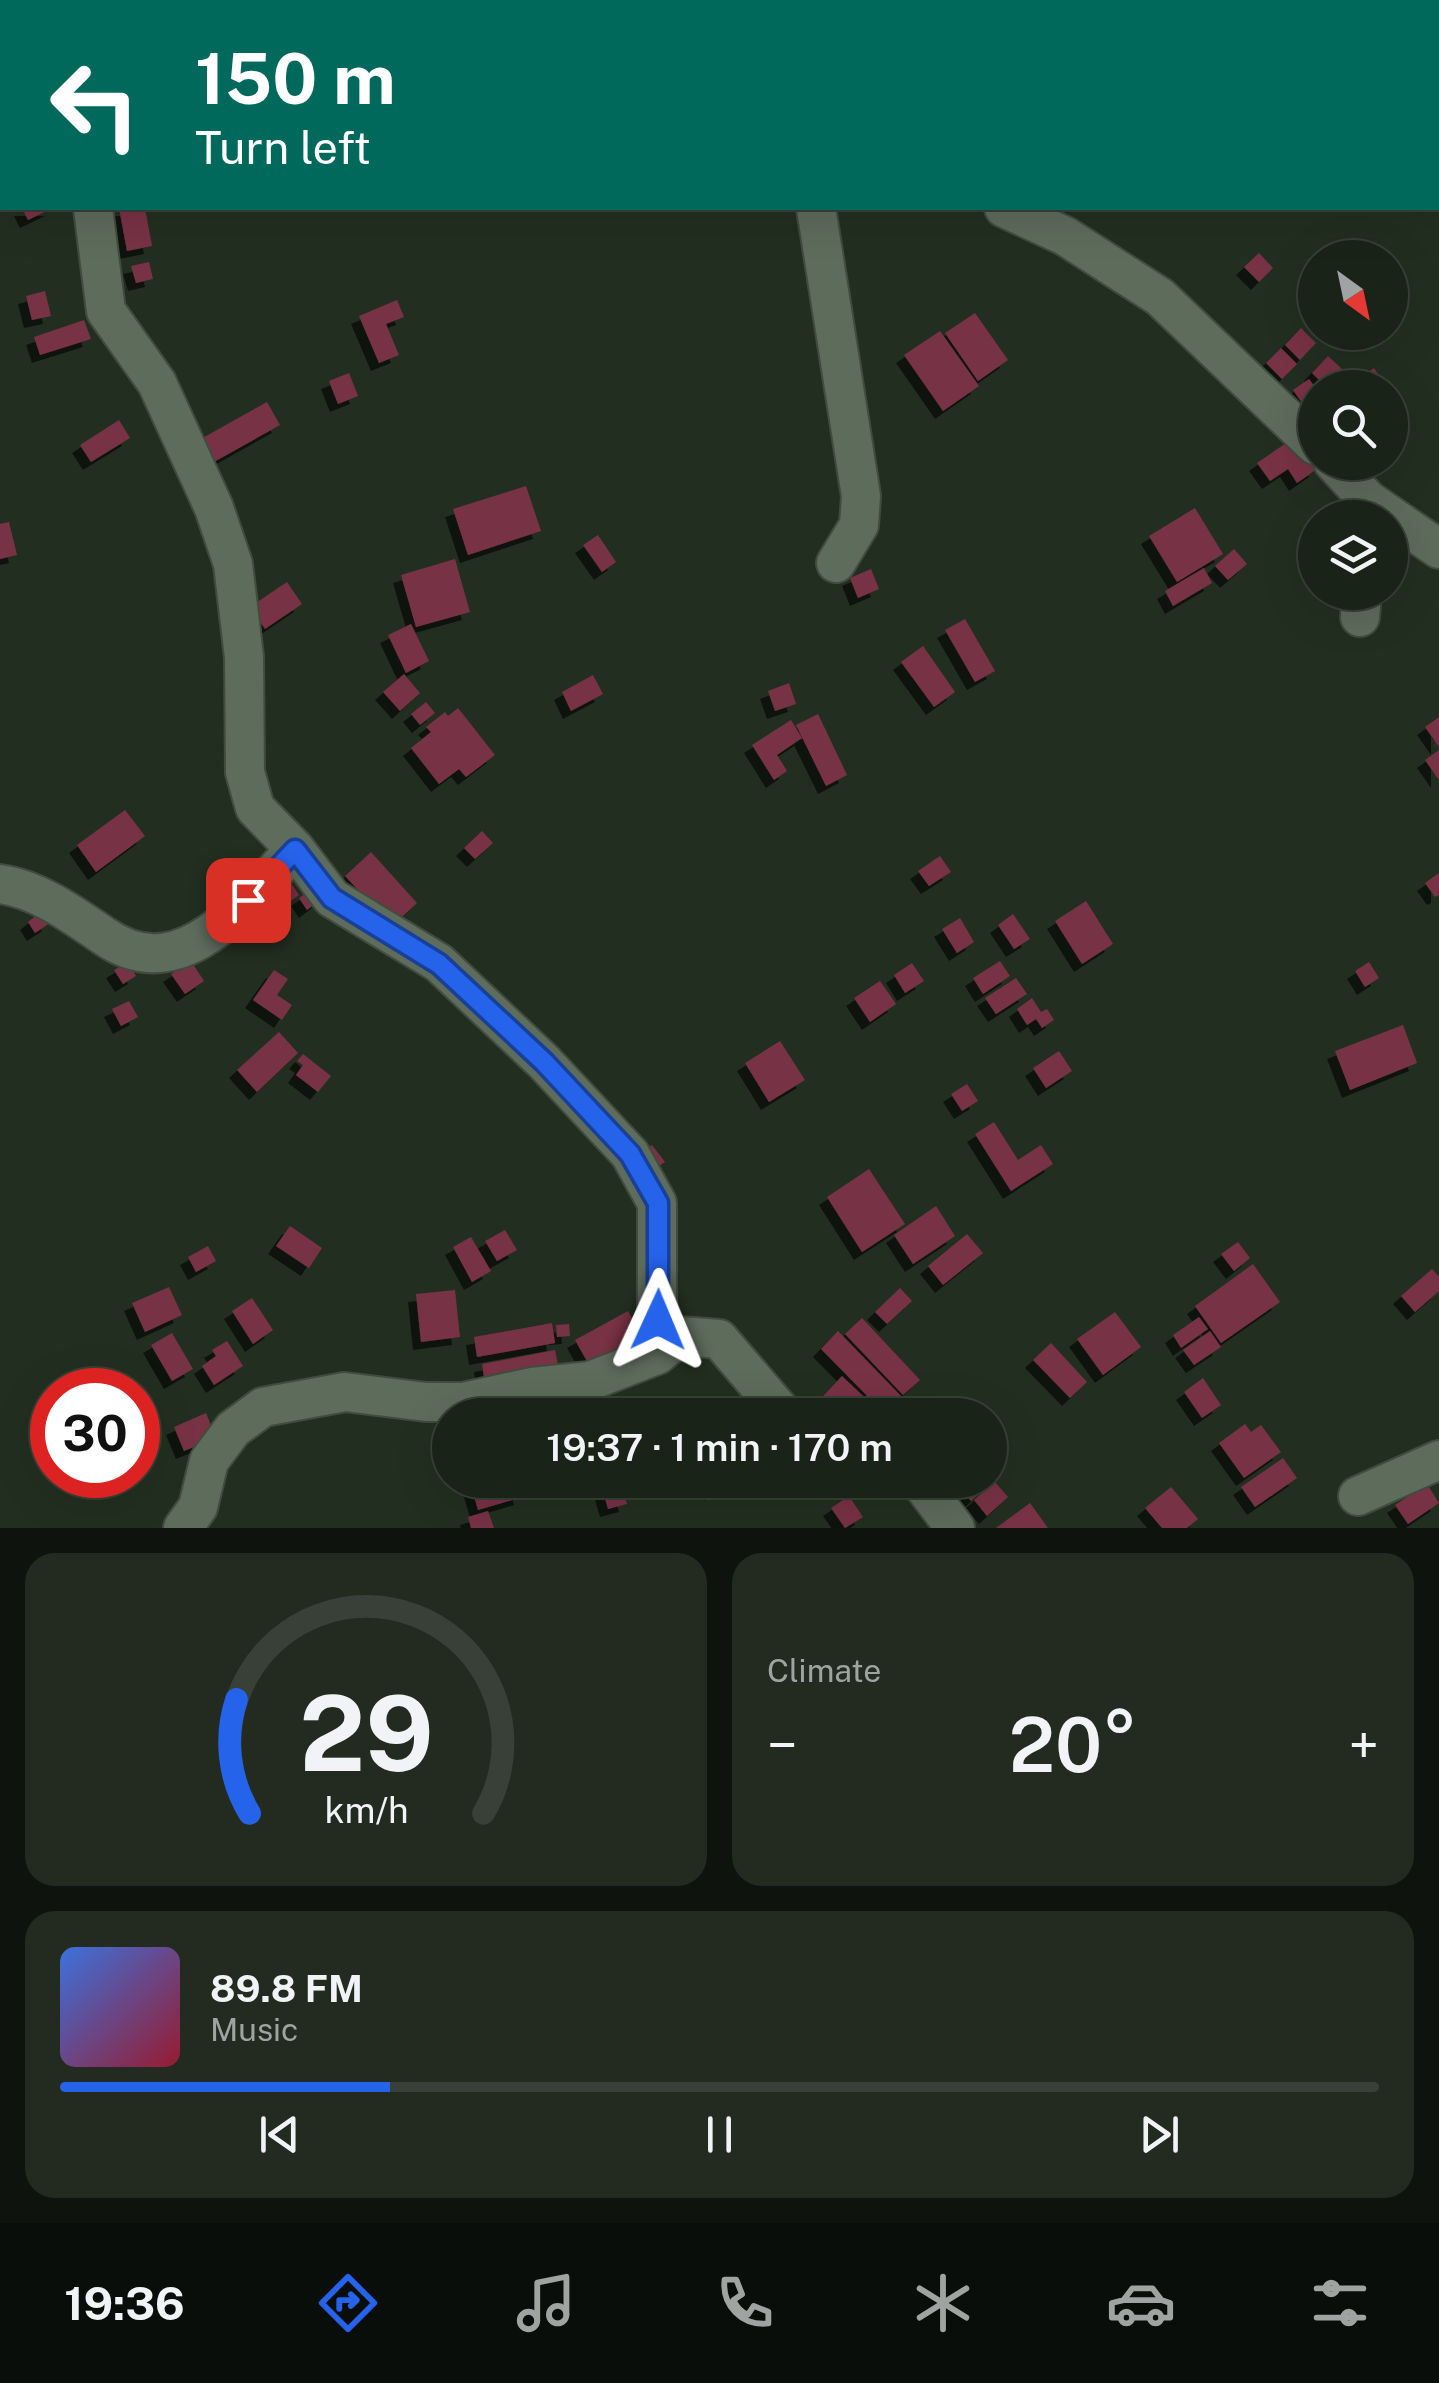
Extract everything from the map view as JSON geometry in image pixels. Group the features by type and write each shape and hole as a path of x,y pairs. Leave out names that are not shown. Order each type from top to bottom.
{"street":[{"path":"93,210 106,311 157,383 233,564 244,657 245,772 256,808 332,898 439,964 544,1062 630,1154 658,1203 657,1356"},
{"path":"816,210 861,496 859,524 836,563"},
{"path":"1008,210 1065,236 1160,298 1298,429"},
{"path":"1408,532 1439,549"},
{"path":"0,884 34,894 134,953 164,952 198,943 224,925 295,850"},
{"path":"183,1528 198,1507 209,1462 233,1429 263,1407 345,1392 426,1402 463,1402 532,1387 590,1382 657,1356 680,1336 719,1339 769,1398"},
{"path":"1358,1496 1439,1460"},
{"path":"929,1498 944,1525"}],"building":[{"path":"23,210 49,210 28,220"},
{"path":"119,210 145,210 152,246 127,251"},
{"path":"1259,253 1273,268 1259,282 1244,267"},
{"path":"149,262 153,279 136,283 131,266"},
{"path":"45,291 51,316 32,320 26,296"},
{"path":"397,300 404,317 386,324 399,355 379,363 359,316"},
{"path":"975,313 1008,360 978,381 945,333"},
{"path":"84,320 91,339 40,355 34,337"},
{"path":"940,331 979,386 943,411 904,355"},
{"path":"1298,331 1298,350 1309,350 1300,360 1285,345"},
{"path":"1281,348 1297,364 1282,379 1266,363"},
{"path":"1328,356 1343,370 1315,370"},
{"path":"349,373 358,396 338,404 329,381"},
{"path":"267,402 280,425 205,467 192,444"},
{"path":"119,420 130,438 91,462 80,445"},
{"path":"1295,437 1298,480 1301,480 1297,483 1288,469 1270,481 1257,463"},
{"path":"526,486 541,531 468,555 453,509"},
{"path":"1195,508 1223,554 1177,582 1149,536"},
{"path":"9,522 17,555 0,559 0,524"},
{"path":"598,535 616,562 602,572 583,545"},
{"path":"1234,549 1247,564 1228,580 1215,566"},
{"path":"455,559 470,612 416,627 401,575"},
{"path":"1204,568 1212,583 1173,606 1165,591"},
{"path":"871,569 879,589 858,598 850,578"},
{"path":"287,582 302,604 265,629 250,607"},
{"path":"965,619 995,671 975,682 945,630"},
{"path":"411,624 429,661 406,673 388,635"},
{"path":"923,646 955,692 934,707 901,662"},
{"path":"404,674 420,693 400,711 383,692"},
{"path":"593,675 603,694 571,711 562,692"},
{"path":"789,683 796,704 775,711 768,691"},
{"path":"426,702 435,713 420,725 411,714"},
{"path":"458,708 495,755 466,777 459,769 439,784 411,748 431,732 426,727 445,712 448,716"},
{"path":"818,714 847,775 826,786 796,725"},
{"path":"1439,717 1439,747 1425,727"},
{"path":"791,720 802,738 777,755 787,771 774,780 752,745"},
{"path":"1439,750 1439,780 1425,760"},
{"path":"125,810 145,836 96,872 77,845"},
{"path":"482,831 493,843 475,859 464,848"},
{"path":"371,852 417,903 392,926 345,876"},
{"path":"940,856 951,872 929,886 918,871"},
{"path":"1439,873 1439,895 1435,897 1425,883"},
{"path":"287,877 299,895 280,909 267,891"},
{"path":"312,889 320,900 307,910 299,898"},
{"path":"1086,901 1113,944 1082,964 1055,921"},
{"path":"42,911 50,923 35,933 28,922"},
{"path":"1013,914 1030,939 1014,949 998,925"},
{"path":"960,918 974,942 957,953 942,929"},
{"path":"191,961 204,981 185,994 171,974"},
{"path":"1000,961 1010,976 983,994 973,978"},
{"path":"128,962 136,976 123,984 114,970"},
{"path":"1369,962 1379,978 1365,987 1355,971"},
{"path":"912,963 924,981 905,993 894,975"},
{"path":"274,970 288,979 277,995 292,1005 282,1020 253,1000"},
{"path":"1016,978 1027,994 996,1014 985,998"},
{"path":"880,981 896,1004 870,1022 854,998"},
{"path":"1032,998 1041,1012 1047,1009 1054,1020 1042,1028 1036,1019 1027,1025 1017,1009"},
{"path":"129,1001 138,1017 121,1026 112,1009"},
{"path":"1403,1025 1417,1063 1350,1090 1335,1051"},
{"path":"279,1032 298,1053 257,1092 237,1070"},
{"path":"780,1041 805,1080 769,1102 745,1063"},
{"path":"1059,1051 1072,1071 1046,1088 1033,1068"},
{"path":"303,1054 331,1076 318,1092 296,1075 303,1065 297,1061"},
{"path":"967,1084 978,1101 962,1111 951,1094"},
{"path":"994,1122 1018,1160 1041,1145 1053,1164 1011,1191 975,1134"},
{"path":"652,1145 665,1162 647,1174 636,1156"},
{"path":"869,1169 905,1224 862,1252 827,1197"},
{"path":"936,1206 955,1236 913,1264 894,1235"},
{"path":"290,1226 322,1248 309,1268 276,1246"},
{"path":"505,1230 517,1250 497,1261 485,1241"},
{"path":"967,1234 983,1253 943,1285 928,1266"},
{"path":"471,1237 491,1271 472,1282 453,1247"},
{"path":"1238,1242 1250,1258 1234,1271 1221,1254"},
{"path":"208,1246 216,1261 196,1272 188,1257"},
{"path":"1253,1264 1280,1302 1221,1343 1195,1306"},
{"path":"1432,1269 1439,1277 1439,1291 1415,1312 1401,1296"},
{"path":"169,1287 182,1315 145,1332 132,1303"},
{"path":"900,1288 912,1301 887,1324 875,1312"},
{"path":"455,1290 460,1337 421,1342 416,1294"},
{"path":"252,1298 273,1330 253,1344 232,1311"},
{"path":"628,1311 645,1341 592,1370 575,1340"},
{"path":"1115,1312 1141,1347 1103,1375 1077,1339"},
{"path":"1199,1317 1208,1329 1181,1348 1173,1335"},
{"path":"862,1318 920,1380 903,1395 845,1334"},
{"path":"552,1323 555,1343 477,1357 474,1337"},
{"path":"569,1324 570,1336 557,1337 556,1325"},
{"path":"838,1331 903,1398 869,1398 821,1349"},
{"path":"1210,1331 1221,1347 1194,1365 1183,1350"},
{"path":"172,1333 193,1369 172,1381 151,1345"},
{"path":"227,1341 243,1366 214,1385 202,1366 216,1356 212,1350"},
{"path":"1051,1343 1087,1382 1070,1398 1033,1360"},
{"path":"555,1350 559,1370 485,1384 482,1364"},
{"path":"842,1376 865,1398 821,1398"},
{"path":"1203,1378 1221,1405 1202,1418 1184,1392"},
{"path":"206,1413 216,1438 184,1451 174,1427"},
{"path":"1245,1424 1251,1432 1261,1425 1281,1452 1244,1478 1219,1443"},
{"path":"1283,1458 1297,1478 1255,1507 1241,1487"},
{"path":"1427,1484 1439,1503 1408,1524 1395,1505"},
{"path":"1171,1487 1198,1519 1187,1528 1162,1528 1145,1508"},
{"path":"475,1498 519,1498 478,1510"},
{"path":"605,1498 625,1498 627,1504 608,1509"},
{"path":"850,1498 863,1517 845,1528 831,1508"},
{"path":"976,1498 1007,1498 987,1516 974,1500"},
{"path":"1030,1503 1048,1528 996,1528"},
{"path":"488,1511 494,1528 471,1528 468,1517"}],"route":[{"path":"248,900 295,850 332,898 439,964 544,1062 630,1154 658,1203 658,1320"}]}
